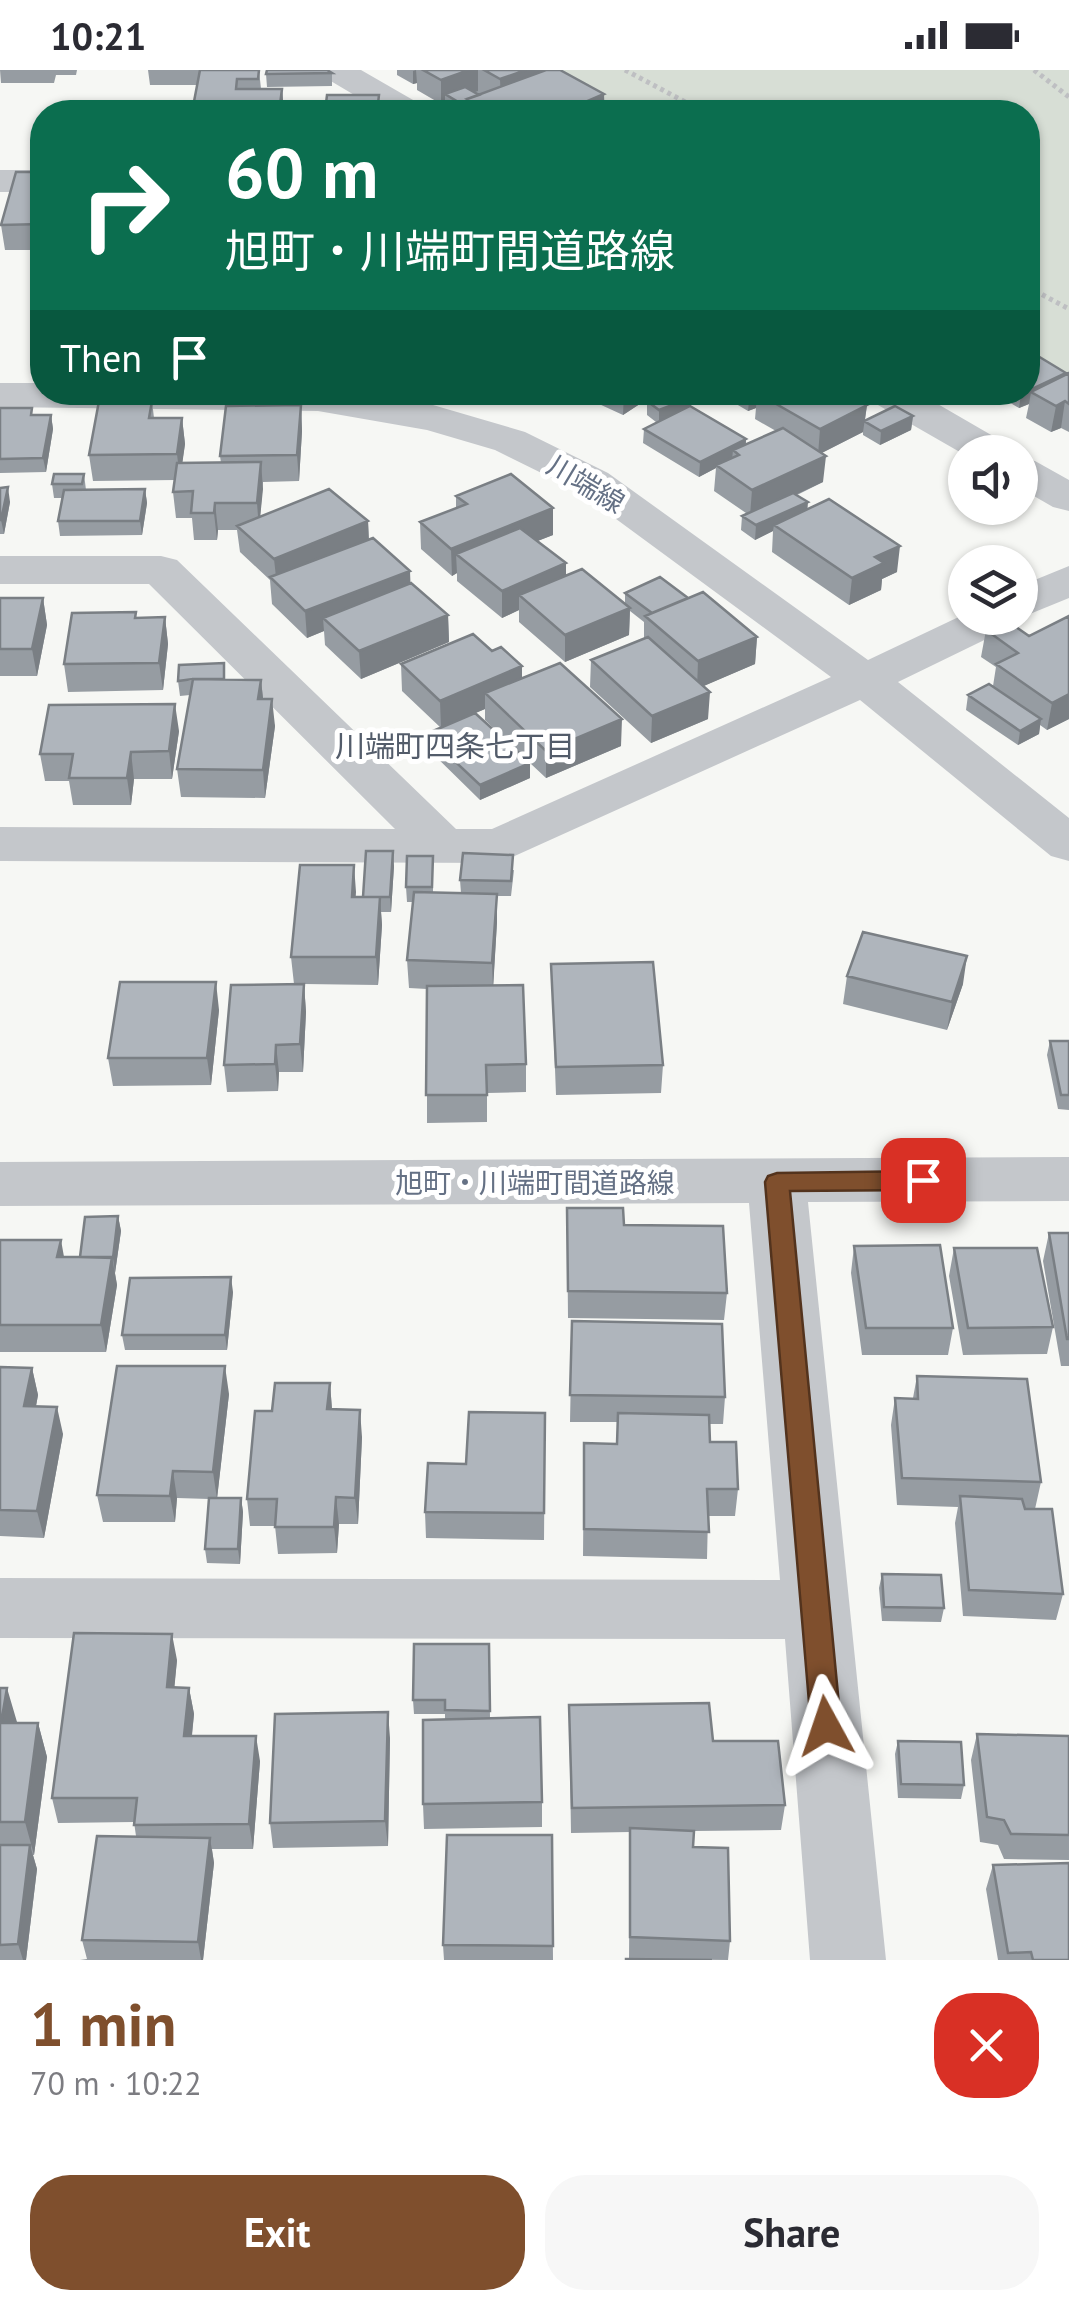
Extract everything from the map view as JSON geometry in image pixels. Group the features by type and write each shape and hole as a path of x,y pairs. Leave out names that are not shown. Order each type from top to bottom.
{"street":[{"path":"336,70 387,100"},
{"path":"0,181 30,181"},
{"name":"川端線","path":"0,395 30,395"},
{"name":"川端線","path":"358,405 433,418 510,441 593,482 866,680 1069,844"},
{"path":"909,405 961,435"},
{"path":"1038,480 1069,498"},
{"path":"0,570 162,570 442,846"},
{"path":"1038,595 1069,580"},
{"path":"0,844 499,846 958,635"},
{"name":"旭町・川端町間道路線","path":"0,1184 1069,1179"},
{"path":"777,1182 848,1960"},
{"path":"0,1608 815,1610"}],"path":[{"path":"624,70 681,100"},
{"path":"1034,70 1069,97"},
{"path":"1040,293 1069,309"}],"shaded area":[{"path":"510,70 1069,70 1069,392 1040,375 1040,100 563,100"}],"building":[{"path":"200,70 259,70 258,79 237,79 236,89 282,89 281,100 194,100"},
{"path":"267,70 327,70 332,73 266,74"},
{"path":"423,70 469,70 441,80"},
{"path":"484,70 526,70 500,79"},
{"path":"546,70 560,70 604,94 590,100 467,99"},
{"path":"465,87 479,95 455,100 445,94"},
{"path":"327,95 379,95 378,100 326,100"},
{"path":"16,172 30,172 30,224 1,225"},
{"path":"1040,357 1066,373 1040,385"},
{"path":"1069,373 1069,404 1065,401 1056,406 1040,397 1040,388"},
{"path":"98,405 151,405 149,418 182,418 177,454 89,455"},
{"path":"301,405 297,455 220,456 226,406"},
{"path":"778,405 867,405 820,429"},
{"path":"690,406 746,439 700,462 644,429"},
{"path":"895,406 913,416 881,431 864,421"},
{"path":"0,408 32,408 31,415 51,415 43,458 0,459"},
{"path":"783,428 826,456 752,490 716,465 739,455 733,450"},
{"path":"261,462 257,503 215,503 214,513 191,513 193,491 173,492 177,463"},
{"path":"54,474 84,474 82,484 52,484"},
{"path":"511,474 553,508 451,549 420,522 467,504 456,496"},
{"path":"8,487 1,520 0,520 0,488"},
{"path":"145,489 140,521 58,521 64,490"},
{"path":"329,489 368,521 274,559 237,526"},
{"path":"793,493 808,502 756,525 742,516"},
{"path":"829,499 900,546 875,557 884,563 852,578 774,525"},
{"path":"520,528 566,563 502,591 456,554"},
{"path":"373,538 410,571 305,611 270,577"},
{"path":"582,569 630,608 565,635 519,595"},
{"path":"660,577 688,598 652,613 625,593"},
{"path":"411,583 448,615 359,651 323,618"},
{"path":"703,592 757,637 698,661 645,616"},
{"path":"0,598 43,598 32,649 0,649"},
{"path":"136,612 135,618 165,617 159,663 64,664 72,613"},
{"path":"1069,616 1069,694 1052,703 996,664 1018,653 993,635 1029,636 1038,635"},
{"path":"473,634 492,651 501,647 522,666 440,701 401,664"},
{"path":"648,637 710,692 652,716 591,660"},
{"path":"224,663 224,679 178,681 179,665"},
{"path":"560,663 622,719 546,751 485,693"},
{"path":"193,679 261,680 258,699 272,699 263,770 177,769"},
{"path":"989,684 1041,719 1020,731 968,695"},
{"path":"175,704 169,751 131,752 127,778 69,778 73,754 40,754 49,705"},
{"path":"475,713 530,763 480,785 426,734"},
{"path":"366,851 393,851 390,897 363,897"},
{"path":"463,853 513,855 511,881 460,880"},
{"path":"407,856 433,856 432,887 406,887"},
{"path":"300,865 354,865 352,897 380,897 376,957 291,957"},
{"path":"414,892 497,894 492,963 407,960"},
{"path":"863,932 967,956 952,1002 847,976"},
{"path":"653,962 663,1065 556,1067 551,964"},
{"path":"120,982 216,982 207,1058 108,1058"},
{"path":"304,984 300,1044 276,1045 275,1064 224,1065 231,985"},
{"path":"523,985 526,1064 486,1065 487,1095 426,1095 427,986"},
{"path":"1050,1041 1069,1041 1069,1095 1061,1095"},
{"path":"567,1208 623,1208 624,1225 723,1226 727,1293 568,1291"},
{"path":"118,1216 113,1258 80,1257 85,1217"},
{"path":"1049,1233 1069,1233 1069,1339 1067,1339"},
{"path":"0,1240 61,1240 57,1257 112,1257 101,1325 0,1325"},
{"path":"940,1245 953,1328 866,1328 854,1246"},
{"path":"954,1248 1037,1248 1053,1327 968,1328"},
{"path":"231,1277 225,1335 122,1335 130,1278"},
{"path":"572,1321 722,1324 725,1397 570,1395"},
{"path":"117,1366 225,1366 213,1472 173,1471 170,1496 97,1495"},
{"path":"0,1367 32,1368 24,1406 57,1407 37,1511 0,1510"},
{"path":"917,1376 1027,1379 1041,1482 902,1478 895,1398 918,1399"},
{"path":"275,1383 330,1383 327,1409 360,1410 355,1498 336,1497 334,1527 275,1527 277,1499 247,1499 255,1411 272,1411"},
{"path":"469,1412 545,1413 544,1513 425,1512 428,1463 466,1464"},
{"path":"618,1413 709,1415 710,1442 736,1442 738,1489 707,1489 709,1532 584,1529 584,1443 617,1444"},
{"path":"960,1496 1022,1499 1025,1509 1052,1509 1063,1594 969,1590"},
{"path":"209,1498 241,1498 238,1549 205,1549"},
{"path":"882,1574 941,1575 944,1608 884,1607"},
{"path":"74,1633 172,1634 167,1687 189,1688 184,1736 256,1736 249,1824 134,1825 137,1798 52,1798"},
{"path":"414,1644 489,1644 490,1711 445,1710 445,1700 413,1700"},
{"path":"0,1688 7,1688 1,1723 38,1723 25,1822 0,1822"},
{"path":"709,1703 713,1741 778,1741 785,1805 572,1808 569,1705"},
{"path":"388,1712 385,1821 270,1823 275,1714"},
{"path":"540,1717 542,1802 423,1804 423,1720"},
{"path":"977,1734 1069,1736 1069,1835 1011,1834 1004,1820 987,1817"},
{"path":"898,1741 961,1742 964,1785 901,1784"},
{"path":"630,1828 694,1831 693,1847 728,1848 730,1941 630,1937"},
{"path":"447,1835 552,1835 553,1946 443,1945"},
{"path":"97,1836 210,1838 198,1942 82,1940"},
{"path":"0,1845 30,1845 18,1944 0,1945"},
{"path":"1069,1863 1069,1960 1033,1960 1031,1952 1008,1953 993,1865"}],"district":[{"name":"川端町四条七丁目","path":"455,747"}],"route":[{"path":"826,1726 777,1182 923,1180"}]}
